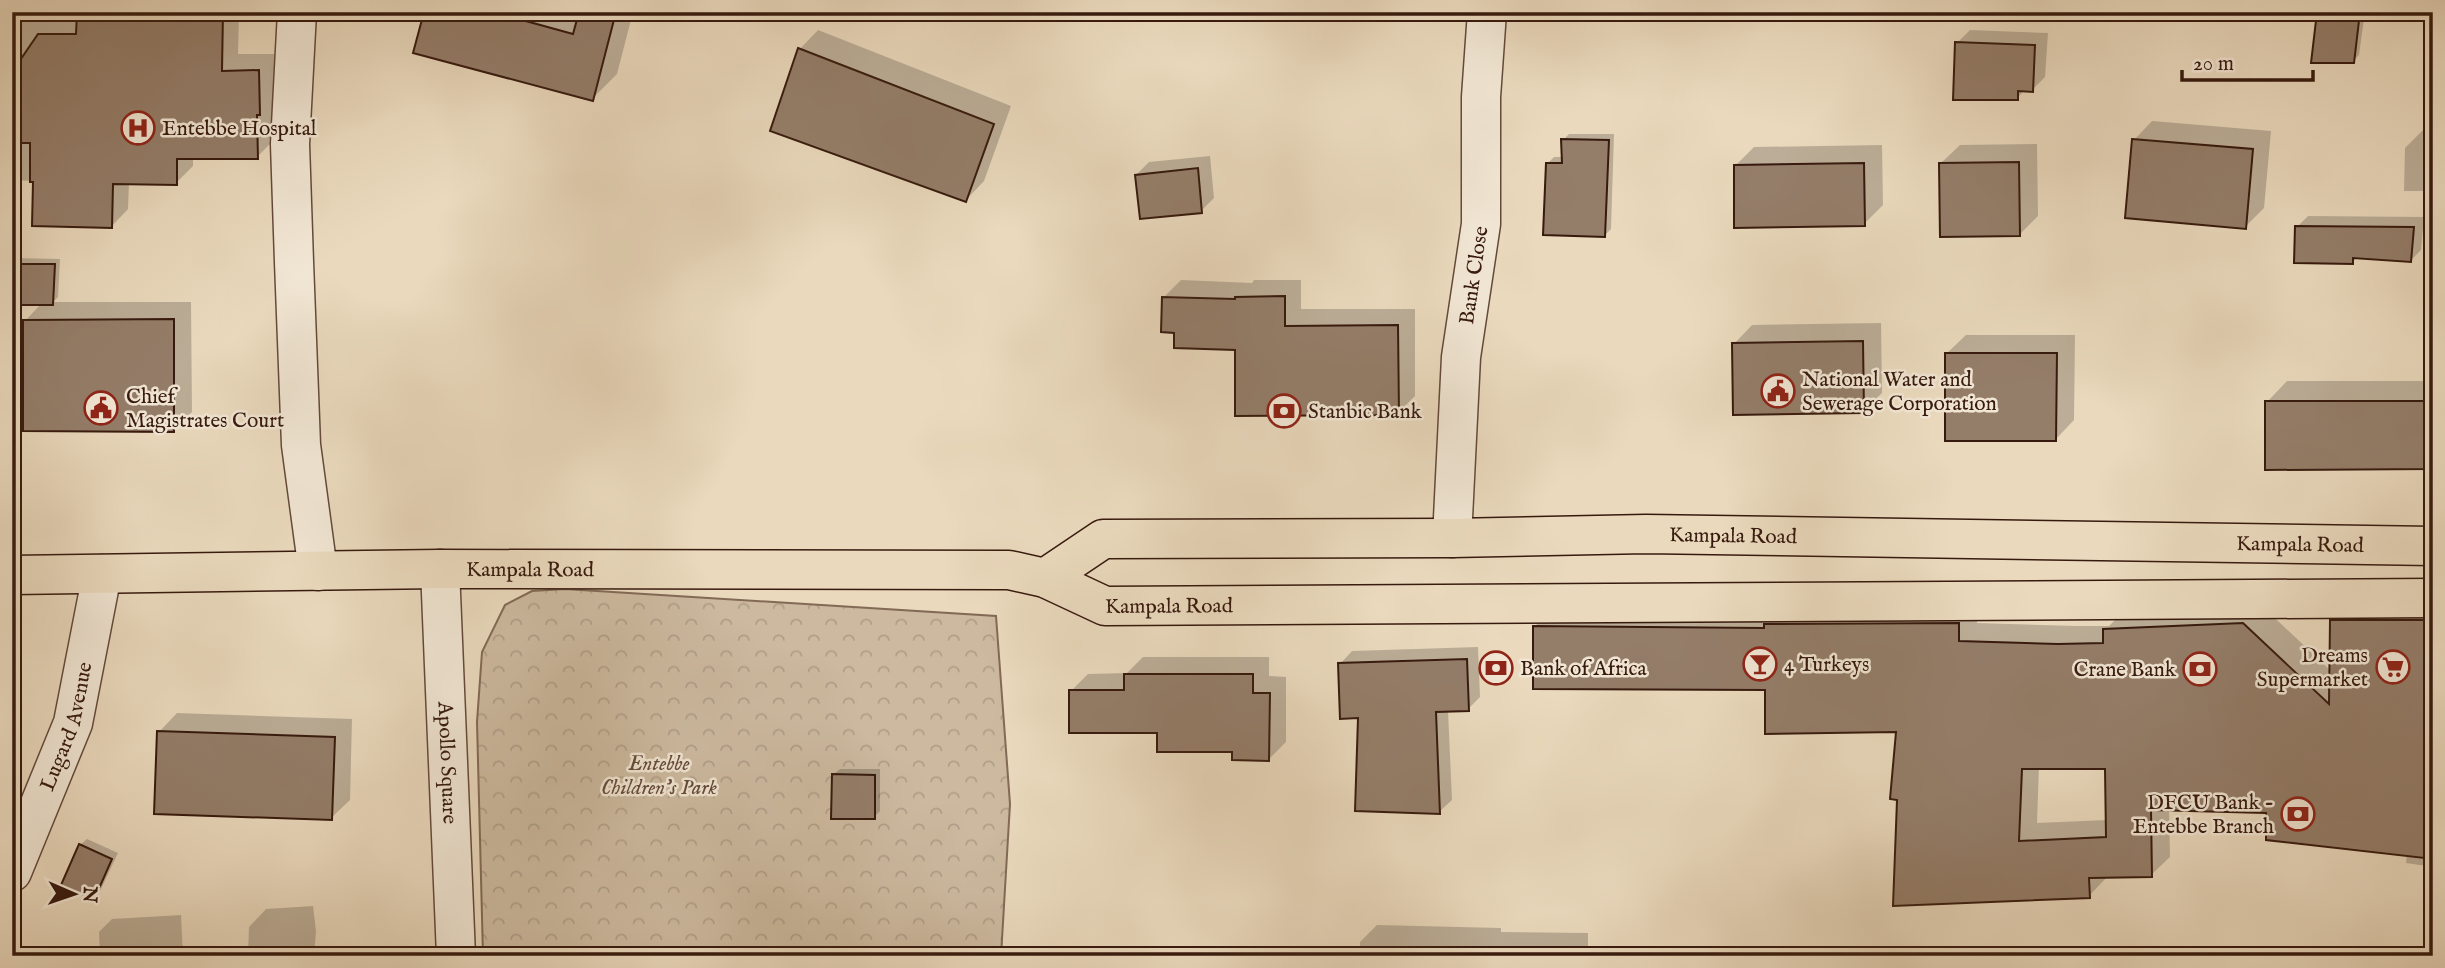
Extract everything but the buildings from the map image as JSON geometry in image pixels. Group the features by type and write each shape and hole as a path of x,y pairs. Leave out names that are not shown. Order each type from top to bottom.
{"main road":[{"name":"Kampala Road","path":"1045,578 1103,539 1452,538 1646,534 2433,546"},
{"name":"Kampala Road","path":"12,575 440,569 1009,570 1045,578 1105,606 2433,598"}],"street":[{"name":"Bank Close","path":"1452,538 1461,357 1481,224 1481,97 1487,12"},
{"path":"299,14 290,144 294,262 301,446 318,571"},
{"name":"Apollo Square","path":"440,569 456,956"},
{"name":"Lugard Avenue","path":"12,872 73,723 102,574"}],"green space":[{"name":"Entebbe Children's Park","path":"565,589 996,616 1010,804 1001,956 483,956 477,722 482,652 505,605 532,591"}],"place":[{"name":"Entebbe Hospital","path":"138,128"},
{"name":"National Water and Sewerage Corporation","path":"1778,391"},
{"name":"Chief Magistrates Court","path":"101,408"},
{"name":"Stanbic Bank","path":"1284,411"},
{"name":"4 Turkeys","path":"1760,664"},
{"name":"Dreams Supermarket","path":"2393,667"},
{"name":"Bank of Africa","path":"1496,668"},
{"name":"Crane Bank","path":"2200,669"},
{"name":"DFCU Bank - Entebbe Branch","path":"2298,814"}]}
